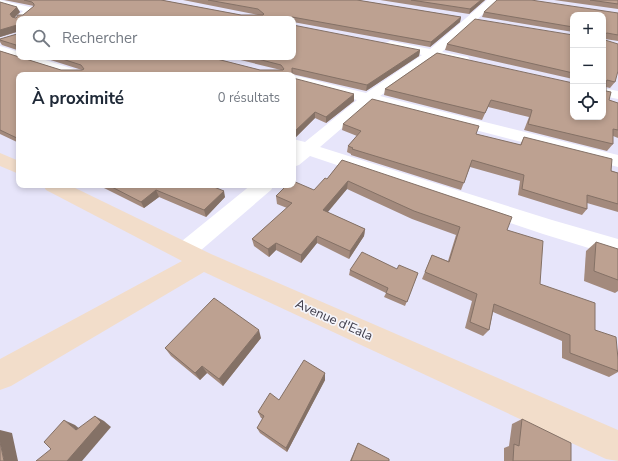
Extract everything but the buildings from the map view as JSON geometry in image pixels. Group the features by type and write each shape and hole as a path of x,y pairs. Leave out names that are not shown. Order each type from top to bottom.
{"street":[{"path":"298,152 367,99 433,53 493,0"},
{"path":"0,2 31,10 23,16"},
{"path":"456,18 486,23"},
{"path":"378,42 472,62"},
{"path":"2,43 16,54"},
{"path":"32,60 69,72"},
{"path":"296,80 367,99 486,127 618,161"},
{"path":"606,93 618,95"},
{"path":"298,152 618,248"},
{"path":"0,159 16,167"},
{"name":"Avenue d'Eala","path":"59,188 194,256 618,447"},
{"path":"0,375 194,256 261,188"}]}
